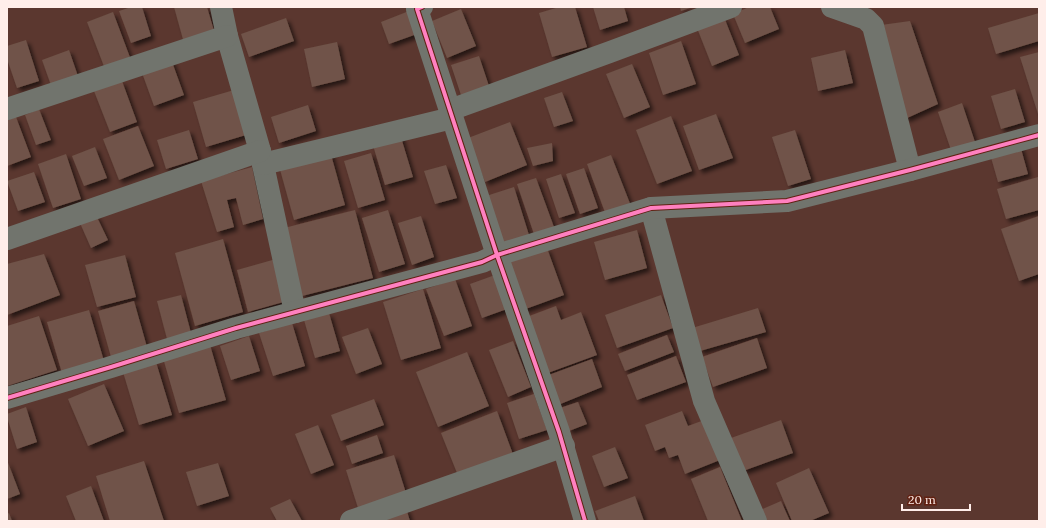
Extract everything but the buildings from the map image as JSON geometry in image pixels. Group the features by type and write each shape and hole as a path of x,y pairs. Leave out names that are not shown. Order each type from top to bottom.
{"street":[{"path":"221,7 227,36 261,157 295,312"},
{"path":"7,239 261,157 451,114 731,7"},
{"path":"832,7 866,19 873,26 910,170"},
{"path":"418,8 497,255 564,446 585,521"},
{"path":"7,109 227,36"},
{"path":"7,398 236,328 482,262 497,255 651,208 787,201 1039,135"},
{"path":"651,208 704,401 756,521"},
{"path":"351,521 564,446"}],"cycle path":[{"path":"422,7 417,9 497,255 559,432 585,521"},
{"path":"7,398 236,328 482,262 497,255 651,208 787,201 1039,135"}]}
